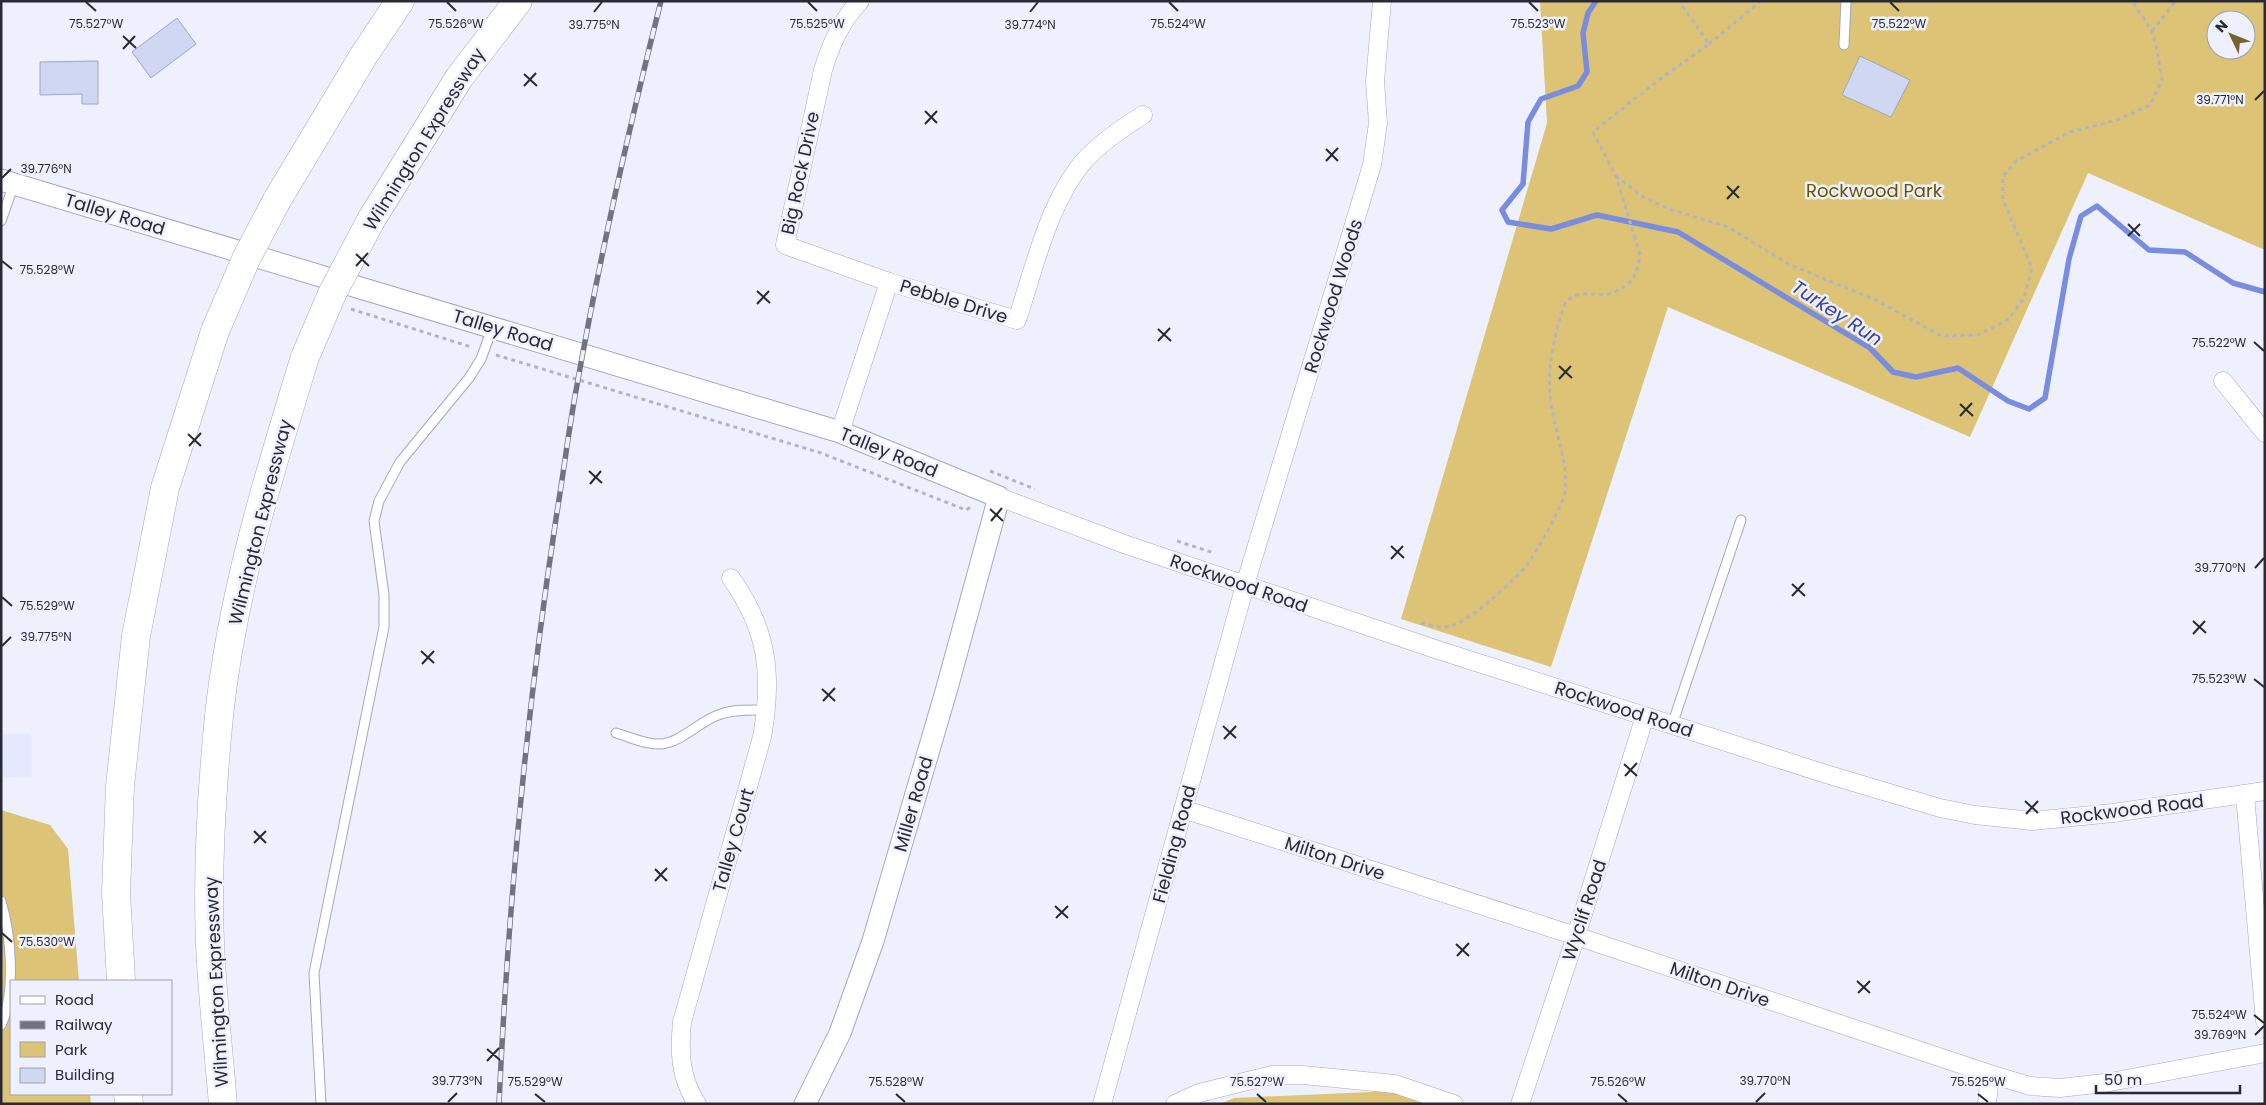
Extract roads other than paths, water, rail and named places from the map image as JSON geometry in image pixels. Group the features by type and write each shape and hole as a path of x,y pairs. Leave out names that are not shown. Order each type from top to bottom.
{"highway":[{"path":"121,980 116,893 120,786 136,636 166,488 215,330 246,260 277,200 364,55 400,1"},
{"name":"Wilmington Expressway","path":"223,1104 211,962 209,870 219,715 234,622 271,467 305,357 332,294 371,220 459,78 518,1"}],"street":[{"name":"Big Rock Drive","path":"860,1 843,21 831,45 823,70 784,245 889,282"},
{"name":"Rockwood Woods","path":"1245,585 1372,165 1378,123 1375,81 1382,1"},
{"name":"Pebble Drive","path":"840,432 889,282 1017,320 1054,211 1068,183 1084,162 1101,145 1143,115"},
{"name":"Talley Road","path":"8,182 493,326 840,432 999,497"},
{"path":"2223,381 2265,433"},
{"name":"Rockwood Road","path":"999,497 1127,545 1438,650 1940,808 1999,819 2032,821 2265,791"},
{"name":"Miller Road","path":"805,1104 840,1033 873,940 947,688 999,497"},
{"name":"Talley Court","path":"697,1104 690,1093 681,1069 680,1042 682,1022 762,737 767,710 768,667 764,646 750,609 731,578"},
{"name":"Fielding Road","path":"1102,1104 1245,585"},
{"name":"Wyclif Road","path":"1520,1104 1576,936 1645,716"},
{"path":"2245,795 2265,1021"},
{"name":"Milton Drive","path":"1183,809 2030,1086 2060,1088 2105,1083 2265,1053"},
{"path":"1987,1104 1990,1074"},
{"path":"1174,1104 1199,1093 1262,1077 1303,1075 1395,1084 1454,1104"}],"lane":[{"path":"1844,45 1846,1"},
{"path":"1,221 8,182"},
{"path":"321,1104 314,973 384,627 384,595 374,521 379,501 400,462 469,378 481,359 493,326"},
{"path":"1672,725 1741,520"},
{"path":"616,733 646,742 662,744 720,714 741,710 767,710"},
{"path":"1,901 8,931 10,953 9,1006 1,1026"}],"waterway":[{"name":"Turkey Run","path":"1596,1 1588,13 1583,33 1587,72 1578,86 1541,99 1528,122 1523,184 1502,210 1508,222 1551,229 1597,215 1678,232 1870,348 1893,372 1916,377 1958,368 2008,401 2029,409 2045,398 2069,259 2081,216 2097,206 2149,250 2185,252 2233,283 2265,292"}],"railway":[{"path":"499,1104 513,881 528,733 546,586 574,401 595,288 626,144 661,1"}],"park label":[{"name":"Rockwood Park","path":"1874,190"}]}
